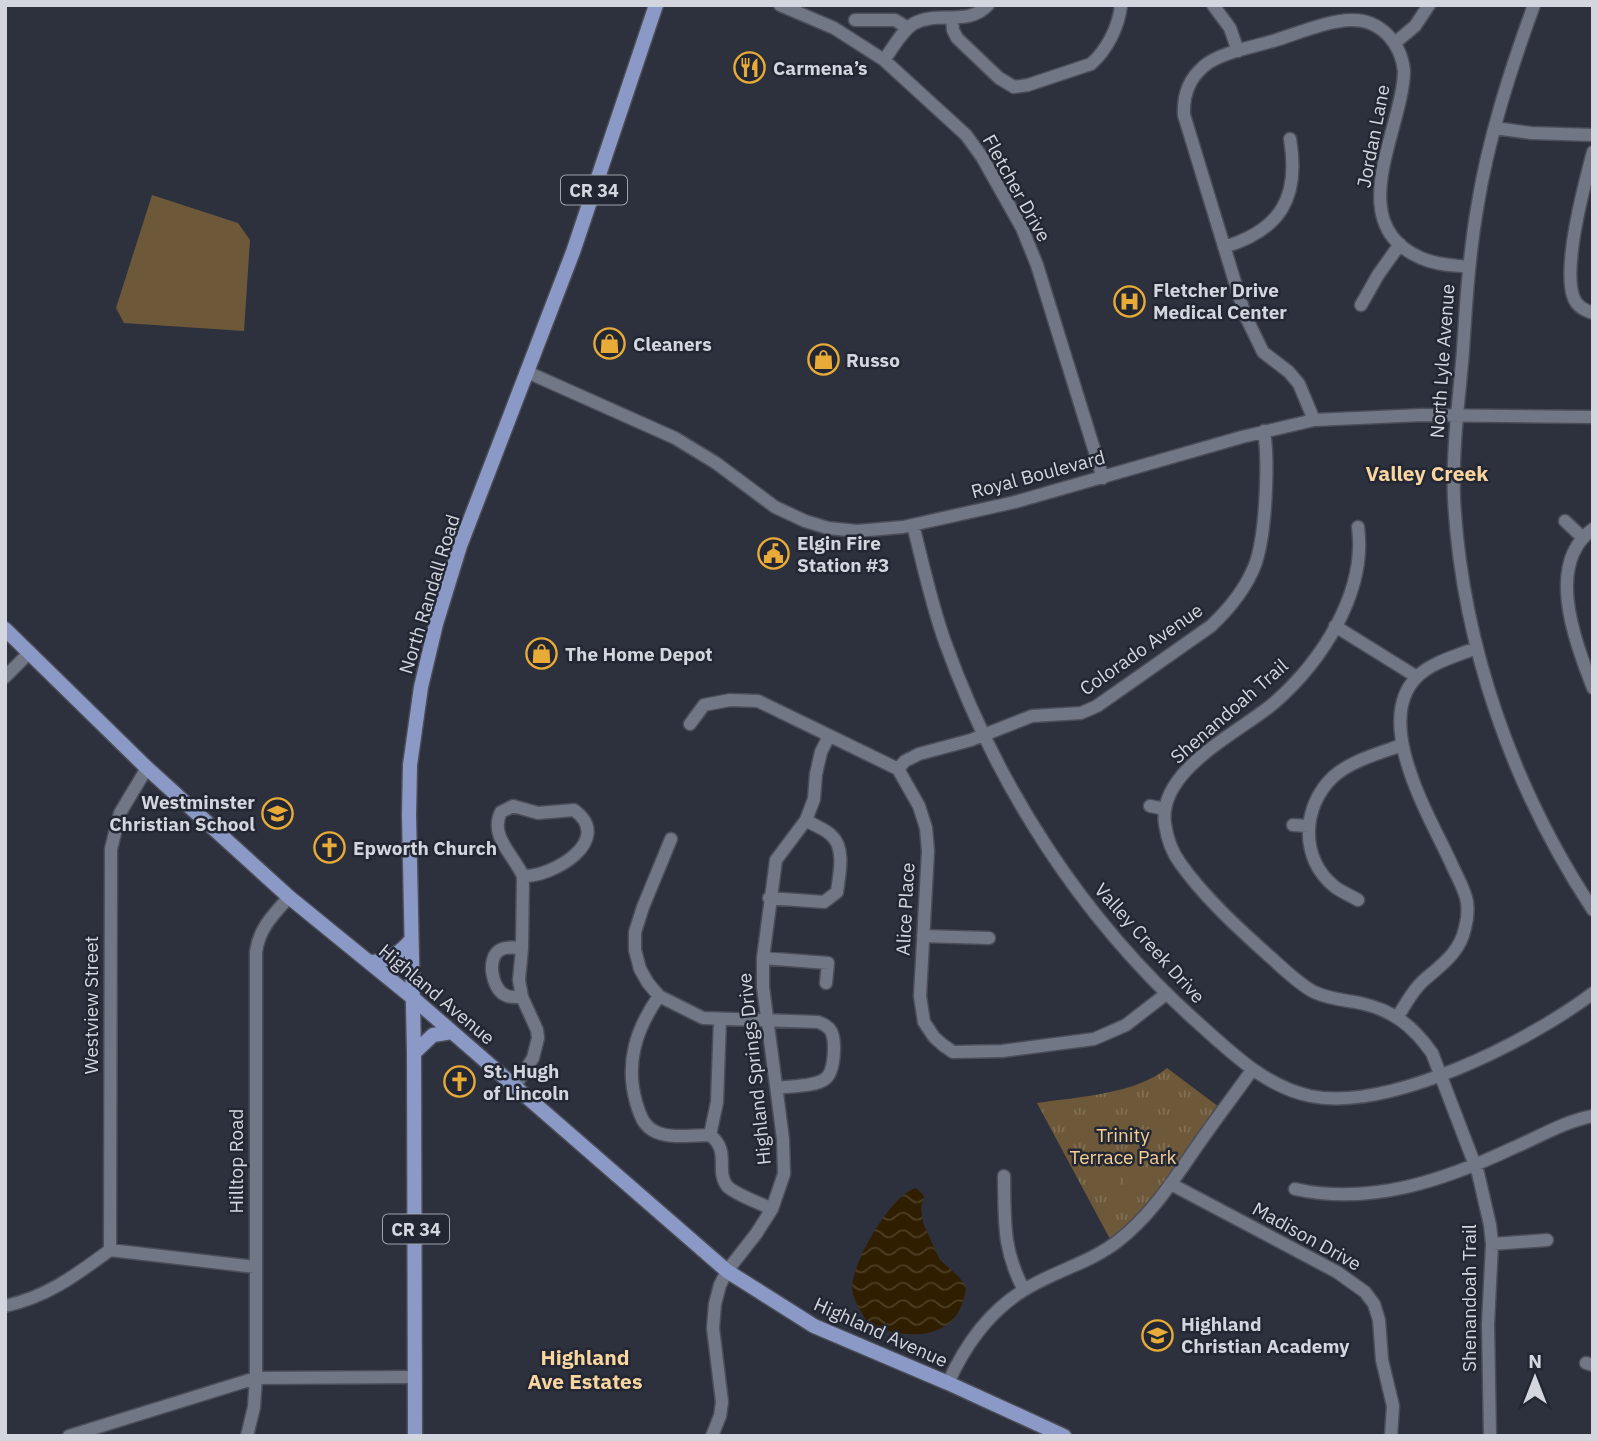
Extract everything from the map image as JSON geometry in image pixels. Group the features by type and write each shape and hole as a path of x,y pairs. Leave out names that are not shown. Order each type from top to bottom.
{"main road":[{"name":"North Randall Road","path":"420,1435 415,1377 410,765 421,687 436,624 460,546 573,252 656,5"},
{"name":"Highland Avenue","path":"5,629 147,768 289,897 453,1032 727,1271 814,1326 1064,1436"},
{"path":"369,962 382,962 401,952 411,940"},
{"path":"414,1054 433,1035 453,1032"}],"street":[{"name":"Fletcher Drive","path":"780,5 834,28 884,60 966,135 982,157 1021,228 1037,265 1103,478"},
{"path":"884,60 908,28 930,18 975,15 988,5"},
{"path":"952,18 957,38 1004,82 1018,87 1091,64 1114,29 1121,5"},
{"path":"1213,5 1230,29 1238,51"},
{"path":"1314,420 1299,384 1289,372 1259,356 1187,126 1184,106 1187,89 1202,68 1214,60 1347,20 1369,23 1396,42 1415,26 1429,5"},
{"name":"North Lyle Avenue","path":"1534,5 1518,48 1495,128 1477,208 1456,415 1454,470 1457,533 1476,648 1492,702 1530,798 1554,846 1593,910"},
{"path":"855,20 895,20 908,28"},
{"name":"Jordan Lane","path":"1396,42 1404,62 1404,77 1382,177 1380,198 1384,218 1400,244"},
{"path":"1495,128 1531,133 1593,135"},
{"path":"1224,247 1256,234 1279,213 1288,196 1293,174 1290,139"},
{"path":"1593,152 1579,211 1571,270 1573,297 1581,308 1593,313"},
{"path":"1361,305 1400,244 1421,258 1469,267"},
{"name":"Royal Boulevard","path":"527,372 675,438 716,463 775,507 804,521 834,529 857,531 913,525 1015,502 1264,431 1314,420 1456,415 1593,417"},
{"name":"Colorado Avenue","path":"898,769 905,761 919,754 954,745 1032,716 1081,713 1097,706 1211,626 1227,611 1255,565 1268,462 1264,431"},
{"path":"1566,521 1588,533 1576,546 1567,572 1567,600 1593,688"},
{"name":"Valley Creek Drive","path":"913,525 945,641 984,734 1011,788 1052,856 1123,948 1166,994 1252,1070 1286,1089 1311,1096 1335,1099 1371,1096 1441,1075 1508,1046 1593,993"},
{"name":"Shenandoah Trail","path":"1358,527 1360,554 1355,577 1335,626 1314,660 1275,702 1189,766 1172,792 1165,809 1168,839 1179,862 1232,921 1304,986 1327,997 1378,1007 1398,1016 1432,1053 1475,1165 1487,1206 1492,1244 1488,1324 1490,1436"},
{"path":"1335,626 1417,677"},
{"path":"1398,1016 1410,996 1449,959 1458,945 1465,929 1467,904 1406,764 1402,745 1401,713 1406,694 1417,677 1443,660 1476,648"},
{"path":"5,677 30,652"},
{"path":"690,724 704,705 730,700 758,701 898,769"},
{"name":"Highland Springs Drive","path":"712,1436 722,1402 713,1328 720,1285 727,1271 757,1234 772,1209 783,1174 784,1155 777,1088 763,987 769,898 776,860 806,820 814,799 821,752 829,736"},
{"path":"1359,900 1334,886 1316,865 1308,839 1310,815 1320,794 1334,776 1402,745"},
{"name":"Westview Street","path":"110,1250 111,849 120,813 147,768"},
{"name":"Alice Place","path":"898,769 919,806 926,828 928,851 920,976 924,1022 934,1037 953,1052 1002,1051 1094,1039 1126,1025 1166,994"},
{"path":"514,1086 533,1058 538,1038 522,996 519,975 523,876 498,836 497,821 503,809 513,806 546,814 570,809 582,816 587,826 586,834 574,857 548,871 523,876"},
{"path":"1150,806 1165,809"},
{"path":"769,898 824,902 837,891 840,860 837,844 831,835 806,820"},
{"path":"1293,825 1308,826"},
{"path":"671,839 635,932 635,950 640,969 659,996 702,1018 818,1022 826,1026 833,1038 832,1069 825,1079 817,1083 777,1088"},
{"name":"Hilltop Road","path":"247,1436 254,1407 256,1378 257,942 265,924 289,897"},
{"path":"923,936 989,938"},
{"path":"522,948 500,950 493,963 497,989 505,995 522,996"},
{"path":"763,958 828,963 826,983"},
{"path":"659,996 641,1027 631,1062 631,1076 640,1117 657,1133 710,1135 721,1146 724,1179 728,1187 772,1209"},
{"path":"710,1135 718,1102 720,1020"},
{"path":"948,1383 962,1352 997,1311 1024,1290 1085,1262 1119,1241 1143,1219 1252,1070"},
{"path":"1295,1189 1321,1195 1366,1195 1408,1187 1475,1165 1567,1123 1593,1116"},
{"path":"1004,1176 1006,1241 1011,1265 1024,1290"},
{"name":"Madison Drive","path":"1171,1184 1337,1272 1365,1292 1374,1304 1379,1320 1382,1360 1393,1406 1391,1436"},
{"path":"1492,1244 1547,1240"},
{"path":"5,1306 55,1289 110,1250 255,1267"},
{"path":"69,1436 256,1378 415,1377"}],"green space":[{"path":"152,195 238,223 250,240 244,331 124,323 116,308"},
{"name":"Trinity Terrace Park","path":"1167,1068 1219,1107 1150,1203 1110,1239 1037,1103 1123,1089 1140,1084"},
{"path":"1130,1158 1137,1184 1125,1187 1118,1161"},
{"path":"1114,1162 1121,1188 1109,1191 1102,1165"}],"water":[{"path":"916,1188 924,1196 921,1207 923,1223 940,1260 966,1287 962,1305 954,1318 943,1327 915,1334 883,1330 868,1324 852,1288 858,1263 875,1231 895,1203"}],"place":[{"name":"Carmena’s","path":"750,68"},
{"name":"Fletcher Drive Medical Center","path":"1130,301"},
{"name":"Cleaners","path":"610,344"},
{"name":"Russo","path":"823,360"},
{"name":"Elgin Fire Station #3","path":"774,554"},
{"name":"The Home Depot","path":"542,654"},
{"name":"Westminster Christian School","path":"278,813"},
{"name":"Epworth Church","path":"330,848"},
{"name":"St. Hugh of Lincoln","path":"460,1082"},
{"name":"Highland Christian Academy","path":"1158,1335"}],"district":[{"name":"Valley Creek","path":"1427,473"},
{"name":"Highland Ave Estates","path":"585,1369"}]}
